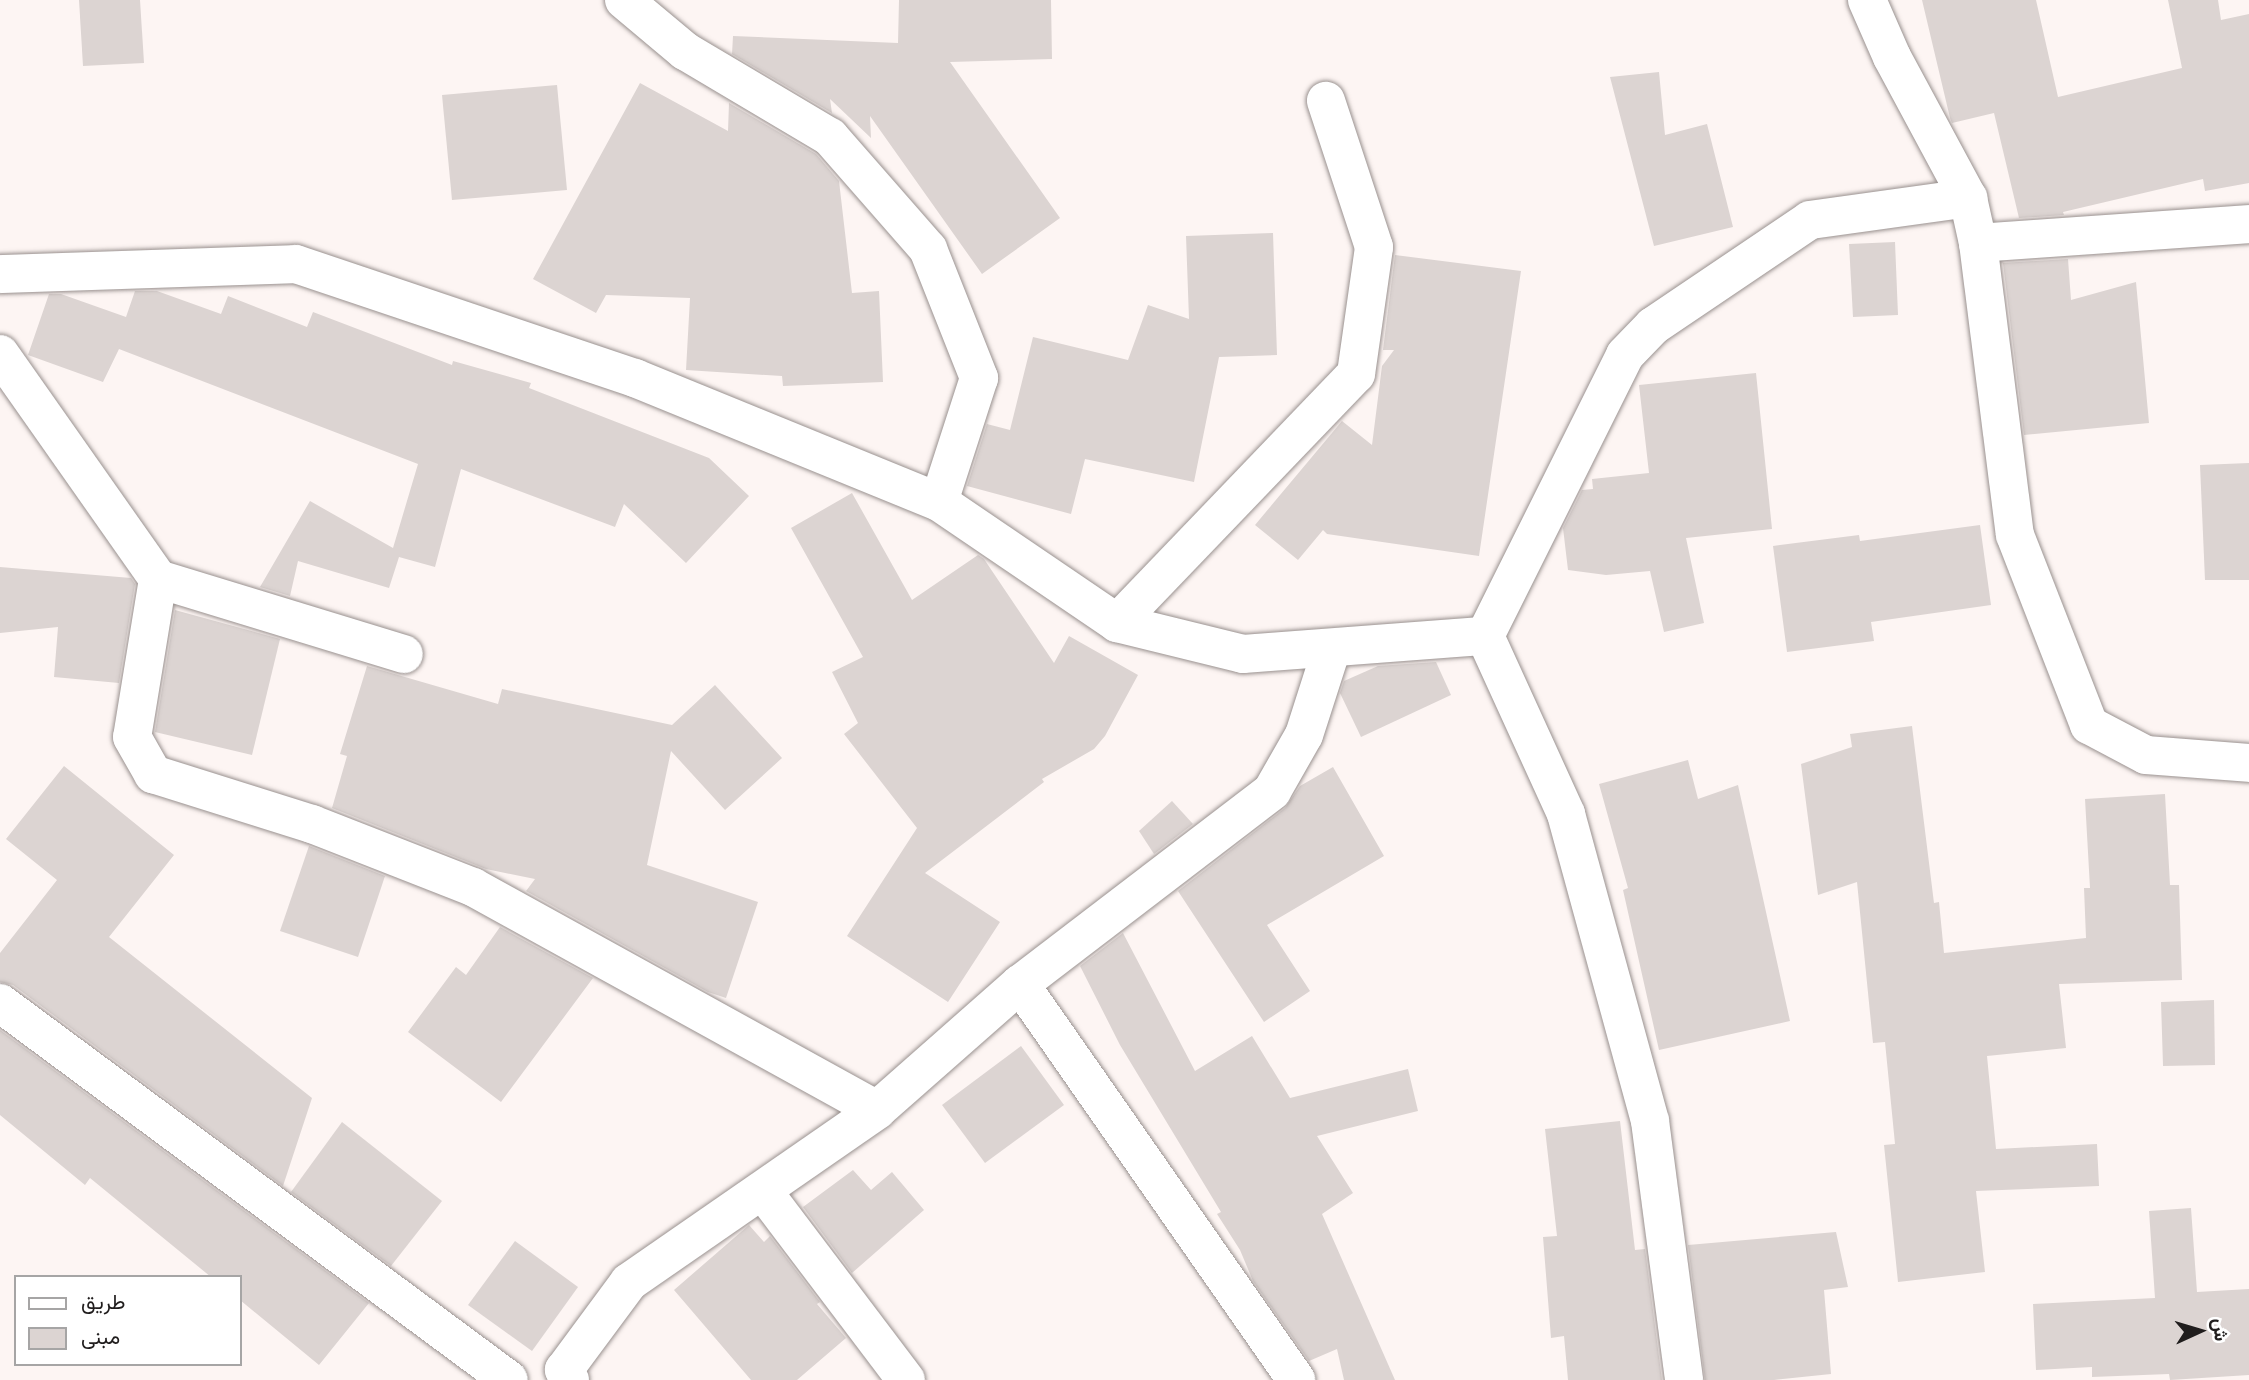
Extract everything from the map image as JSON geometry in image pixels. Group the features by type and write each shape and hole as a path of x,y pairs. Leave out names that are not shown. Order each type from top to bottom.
{"street":[{"path":"624,0 685,51 830,137 928,249 979,378 939,502"},
{"path":"1867,0 1892,57 1968,198 1978,243 2015,535 2090,725 2146,755 2249,763"},
{"path":"1117,623 1356,374 1374,247 1326,101"},
{"path":"1485,636 1625,355 1653,326 1810,220 1968,198"},
{"path":"1978,243 2249,224"},
{"path":"0,274 296,264 635,378 939,502 1117,623 1243,654 1485,636"},
{"path":"0,354 158,579 404,654"},
{"path":"158,579 132,737 153,774 312,824 473,887 877,1111"},
{"path":"1485,636 1566,814 1650,1121 1684,1380"},
{"path":"563,1377 629,1282 877,1111 1020,984 1272,791 1304,735 1332,648"},
{"path":"1020,984 1296,1380"},
{"path":"0,1003 509,1380"},
{"path":"763,1191 905,1380"}],"building":[{"path":"79,0 140,0 144,63 83,66"},
{"path":"899,0 1051,0 1052,59 950,62 1060,218 982,274 870,116 871,138 830,99 832,113 732,54 733,36 898,43"},
{"path":"1922,0 2036,0 2058,97 2182,68 2168,0 2218,0 2221,20 2249,14 2249,183 2205,191 2203,179 2063,212 2064,215 2019,218 1994,113 1952,123"},
{"path":"1659,72 1665,135 1707,124 1733,227 1654,246 1610,77"},
{"path":"640,83 728,131 729,103 816,154 839,181 852,293 879,291 883,382 783,386 782,376 686,370 690,298 606,295 596,313 533,279"},
{"path":"557,85 567,190 452,200 442,95"},
{"path":"1273,233 1277,355 1219,357 1194,482 1085,459 1071,514 967,486 987,424 1010,430 1033,337 1128,360 1148,305 1189,319 1186,236"},
{"path":"1895,242 1898,315 1853,317 1849,244"},
{"path":"1395,255 1521,271 1479,556 1327,534 1323,530 1298,560 1255,525 1342,421 1372,445 1382,366 1394,350 1383,350"},
{"path":"2068,259 2071,300 2136,282 2149,423 2024,435 2003,263"},
{"path":"135,291 157,291 221,314 228,296 307,327 313,312 452,365 453,361 531,383 529,388 709,458 749,496 686,563 624,504 615,527 461,469 435,567 399,557 389,588 298,561 290,596 260,587 310,501 393,548 418,464 119,349 103,382 28,355 49,294 61,294 126,317"},
{"path":"1756,373 1772,529 1686,538 1704,623 1664,632 1650,571 1606,575 1568,570 1563,528 1582,490 1593,489 1592,479 1649,473 1639,385"},
{"path":"2249,463 2249,580 2205,580 2200,465"},
{"path":"852,493 912,600 978,555 984,559 1054,663 1069,636 1138,675 1105,736 1094,749 1042,779 1044,782 925,873 1000,922 948,1002 847,936 917,828 844,734 858,723 832,672 863,657 791,528"},
{"path":"1980,525 1991,605 1871,622 1874,641 1787,652 1773,546 1859,535 1860,541"},
{"path":"0,567 131,578 135,584 119,683 54,677 58,627 0,633"},
{"path":"175,610 280,639 252,755 155,732"},
{"path":"1436,662 1451,695 1361,737 1340,693 1344,681 1378,666"},
{"path":"367,666 498,704 502,689 672,725 715,685 782,758 725,810 671,751 647,865 758,902 726,998 708,992 526,891 535,879 486,869 332,808 347,756 340,754"},
{"path":"1912,726 1934,903 1939,902 1944,953 2086,938 2084,888 2090,888 2085,799 2165,794 2170,885 2179,885 2182,980 2059,984 2066,1048 1987,1056 1996,1149 2097,1144 2099,1186 1976,1191 1985,1272 1898,1282 1884,1145 1895,1144 1885,1042 1873,1043 1857,882 1818,895 1801,764 1852,747 1850,734"},
{"path":"1688,760 1698,799 1738,785 1790,1021 1659,1050 1623,890 1628,888 1599,784"},
{"path":"64,766 174,855 109,937 312,1098 283,1186 13,985 0,982 0,953 57,880 6,839"},
{"path":"1333,767 1384,856 1267,925 1310,991 1264,1022 1178,891 1285,808 1300,786"},
{"path":"1172,801 1193,824 1154,854 1139,831"},
{"path":"309,846 385,876 358,957 280,931"},
{"path":"500,927 593,978 501,1102 408,1032 456,967 466,975"},
{"path":"1123,933 1195,1071 1252,1036 1290,1098 1408,1069 1418,1111 1317,1136 1353,1193 1322,1214 1395,1380 1344,1380 1337,1349 1309,1361 1253,1281 1240,1250 1217,1214 1221,1212 1120,1045 1080,966"},
{"path":"2214,1000 2215,1065 2163,1066 2161,1002"},
{"path":"0,1030 369,1303 319,1365 242,1302 242,1275 209,1275 90,1178 85,1185 0,1115"},
{"path":"1021,1046 1064,1105 985,1163 942,1105"},
{"path":"1620,1121 1635,1250 1645,1249 1662,1380 1568,1380 1564,1336 1551,1338 1543,1237 1557,1236 1545,1129"},
{"path":"342,1122 442,1201 391,1266 291,1192"},
{"path":"853,1170 871,1190 892,1172 924,1210 852,1273 803,1207"},
{"path":"2191,1208 2197,1292 2249,1289 2249,1375 2170,1380 2169,1374 2092,1377 2092,1367 2036,1370 2033,1304 2155,1298 2149,1211"},
{"path":"749,1225 764,1242 770,1236 820,1302 817,1304 846,1338 797,1380 751,1380 674,1290"},
{"path":"1836,1232 1848,1287 1824,1290 1831,1374 1774,1380 1705,1380 1688,1245"},
{"path":"515,1241 578,1287 532,1351 468,1305"}]}
